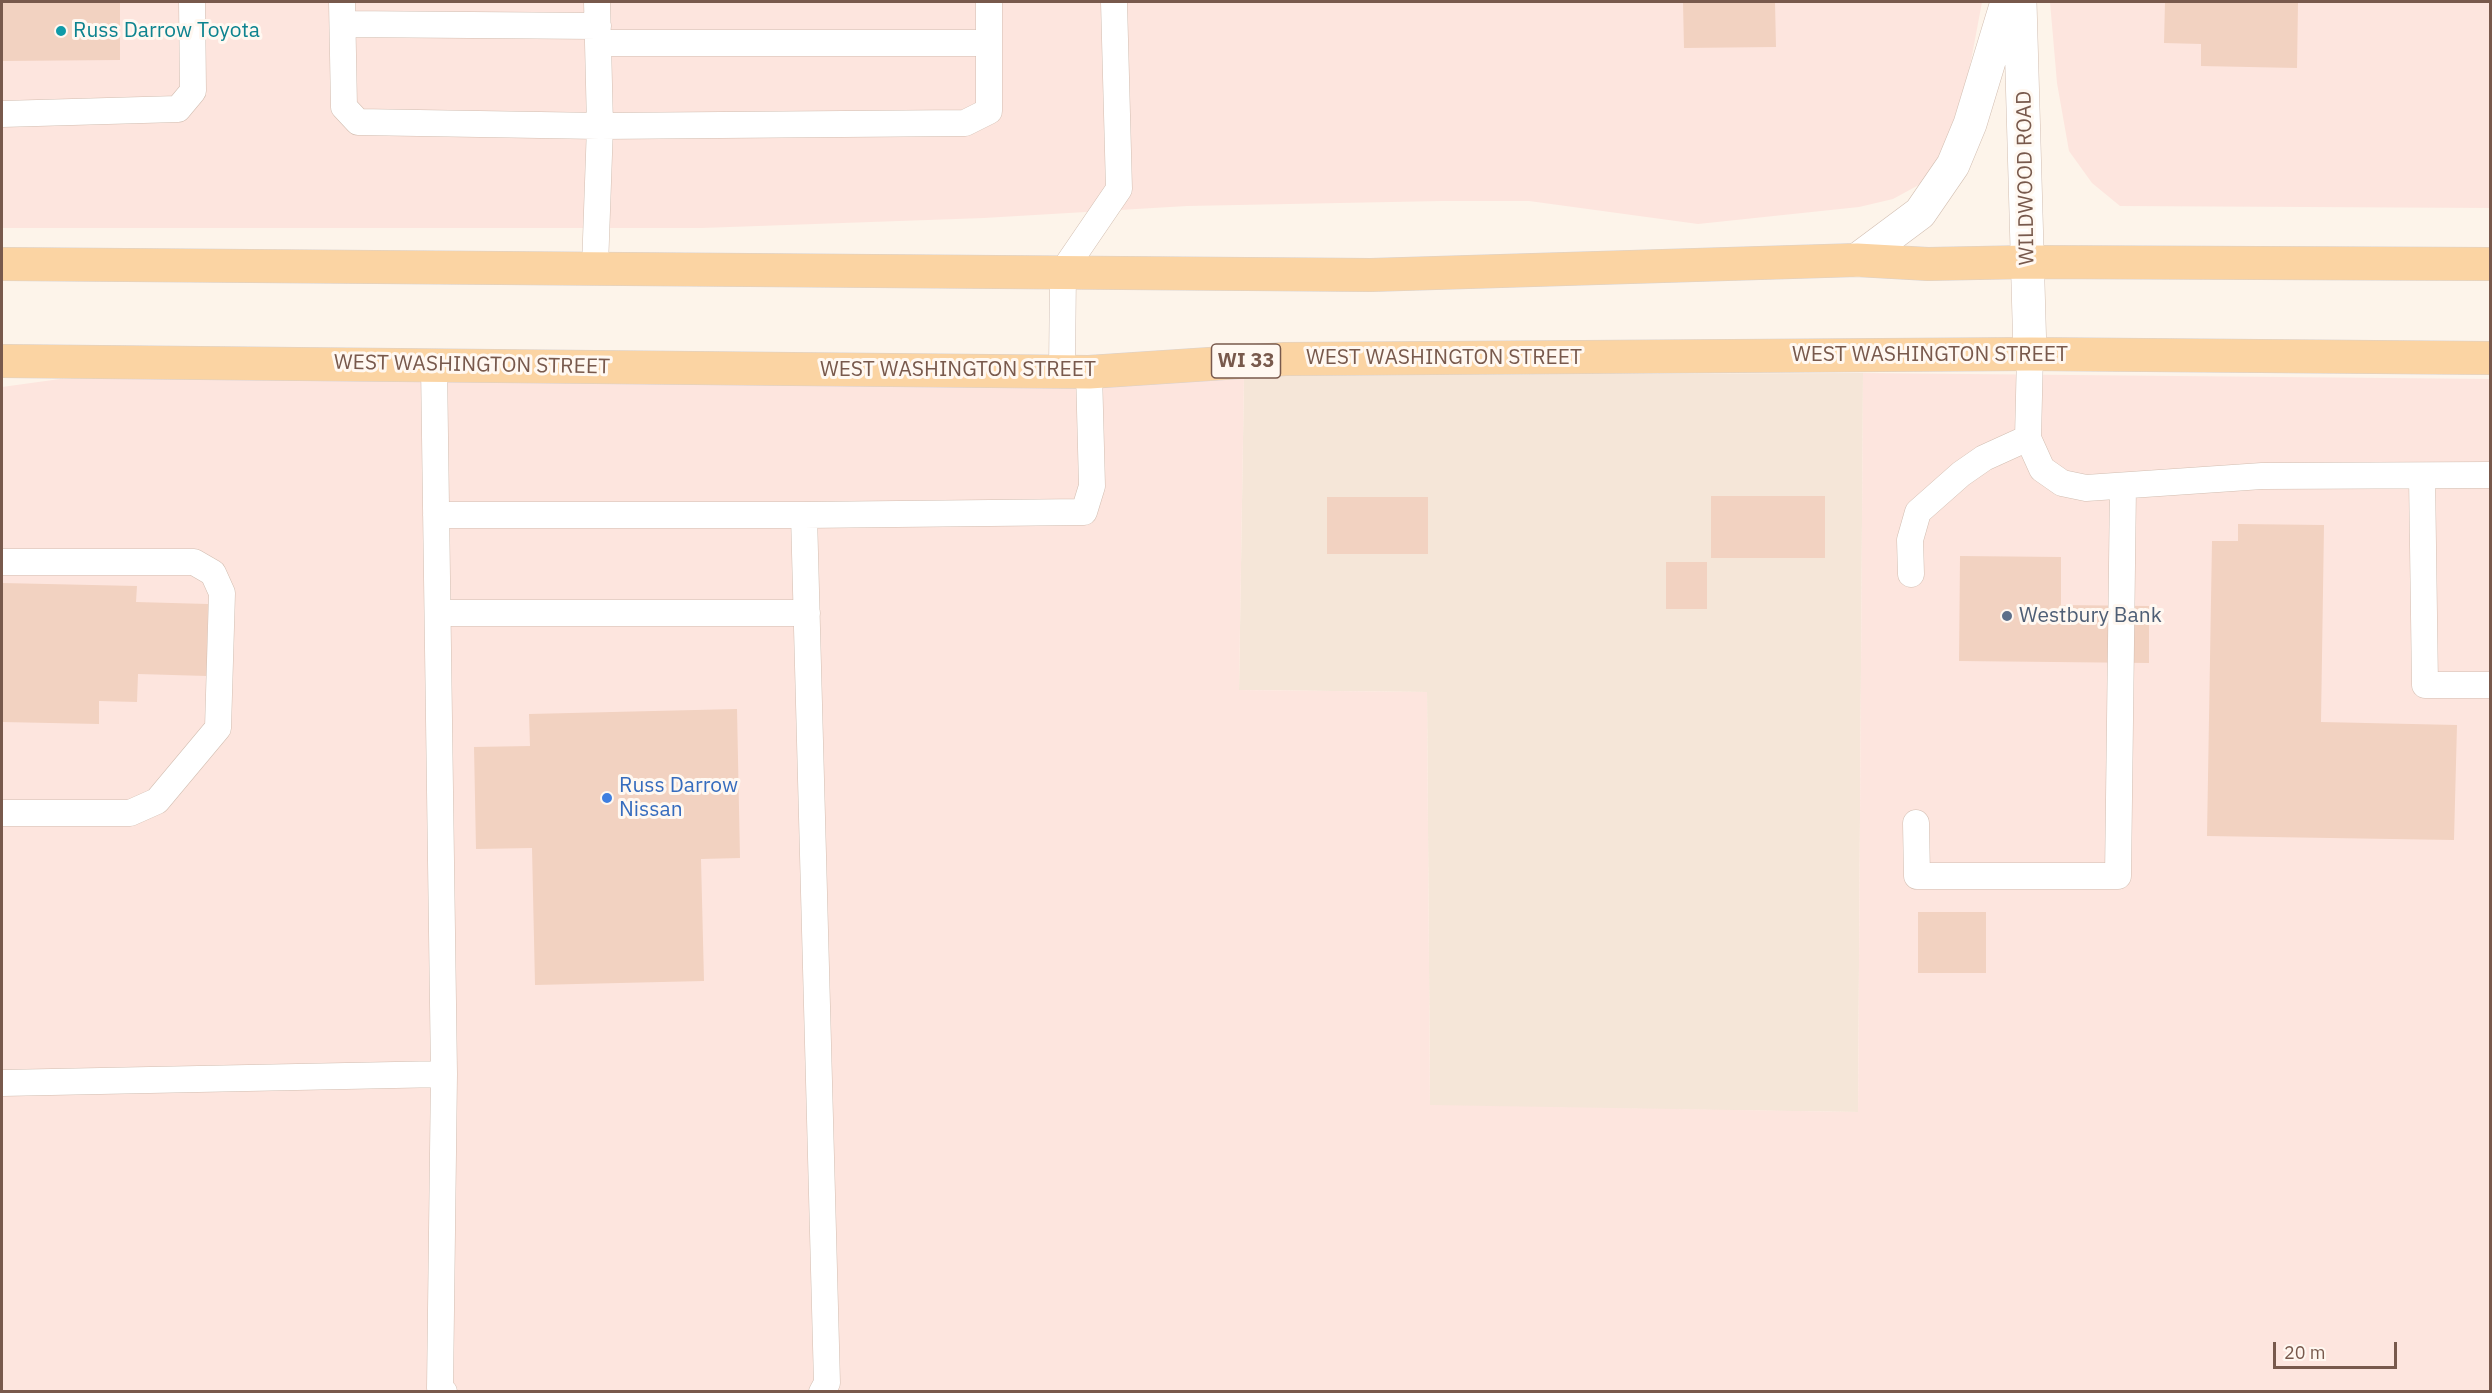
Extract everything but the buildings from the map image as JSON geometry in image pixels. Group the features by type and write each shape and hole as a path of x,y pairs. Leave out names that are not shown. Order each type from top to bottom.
{"main road":[{"path":"2,264 1371,275 1857,260 1928,264 2028,262 2490,264"},
{"name":"WEST WASHINGTON STREET","path":"2,360 1075,371 1285,359 2030,354 2490,358"}],"street":[{"path":"1857,260 1920,213 1953,165 1970,124 2007,2"},
{"name":"WILDWOOD ROAD","path":"2020,2 2030,354"}],"lane":[{"path":"2,114 178,109 193,91 192,2"},
{"path":"989,2 989,43 989,111 966,123 600,126 358,122 344,107 343,13 598,23 989,43"},
{"path":"436,515 1084,512 1092,486 1063,271 1119,189 1114,2"},
{"path":"595,267 600,126 598,23"},
{"path":"2030,354 2028,438 2042,469 2062,483 2086,488 2262,476 2490,475"},
{"path":"434,365 444,1074 440,1388 444,1392"},
{"path":"1911,574 1910,540 1918,512 1960,474 1984,458 2028,438"},
{"path":"2422,476 2425,685 2490,685"},
{"path":"1916,823 1917,876 2118,876 2123,487"},
{"path":"804,515 827,1383 822,1392"},
{"path":"2,562 195,562 213,573 222,593 218,728 157,801 130,813 2,813"},
{"path":"438,613 807,613"},
{"path":"2,1083 444,1074"}],"shaded area":[{"path":"2,2 1982,2 1967,82 1942,157 1926,181 1893,199 1859,207 1698,224 1529,201 1442,201 1187,206 984,218 702,228 2,228"},
{"path":"2050,2 2490,2 2490,208 2120,206 2092,183 2069,151 2057,83"},
{"path":"1863,373 1858,1112 1430,1106 1427,692 1239,690 1244,375"},
{"path":"1863,373 2490,379 2490,1391 2,1391 2,387 60,379 1244,375 1239,690 1427,692 1430,1105 1858,1112"}],"place":[{"name":"Russ Darrow Toyota","path":"61,31"},
{"name":"Westbury Bank","path":"2007,616"},
{"name":"Russ Darrow Nissan","path":"607,798"}]}
